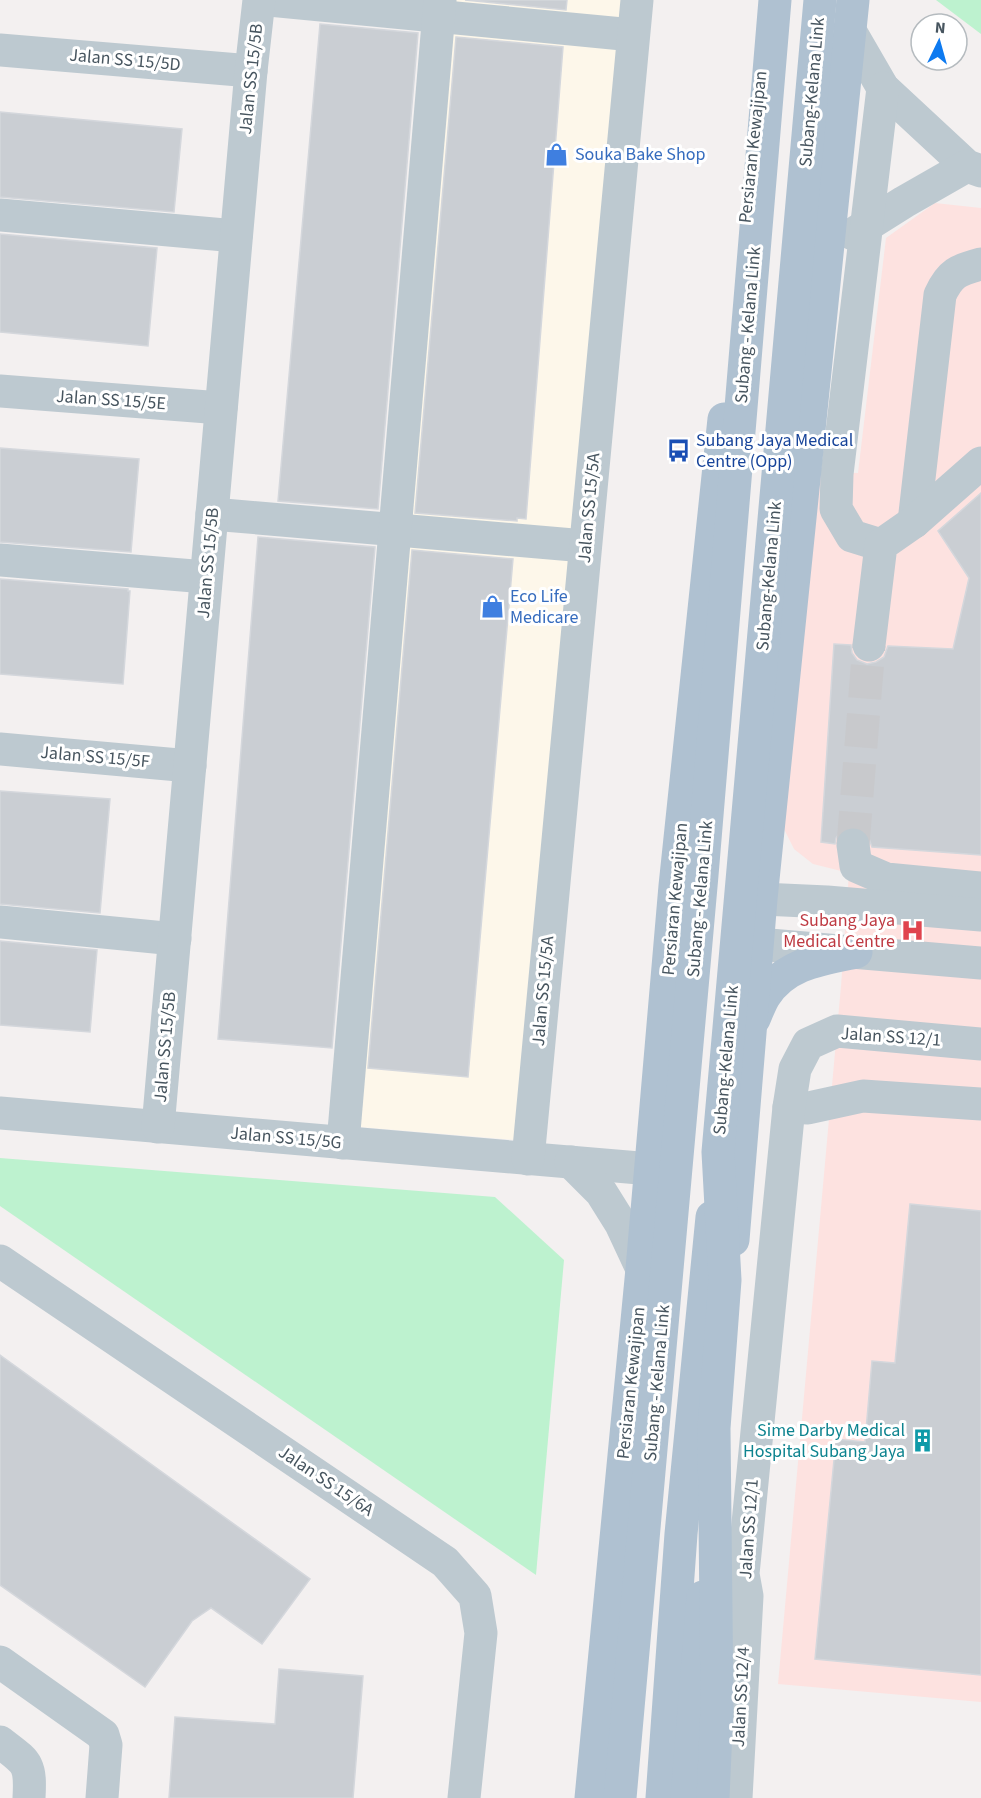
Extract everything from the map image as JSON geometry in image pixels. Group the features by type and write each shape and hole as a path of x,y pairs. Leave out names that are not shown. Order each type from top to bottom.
{"main road":[{"name":"Persiaran Kewajipan","path":"591,1798 642,1269 675,886 769,0"},
{"name":"Subang - Kelana Link","path":"620,1798 703,863 775,0"},
{"name":"Subang-Kelana Link","path":"718,1152 820,0"},
{"path":"687,1798 761,899 852,16"},
{"path":"675,886 679,902 695,928 714,938 757,944"},
{"path":"633,1365 654,1295 685,936 694,907 716,901 761,899"},
{"path":"751,1024 764,996 784,975 813,961 856,952"},
{"path":"662,1798 681,1533 718,1152"},
{"path":"713,1798 717,1706 714,1428 725,1280 718,1152"}],"street":[{"name":"Jalan SS 15/5B","path":"158,1127 236,236 259,0"},
{"path":"269,0 440,8 633,35"},
{"name":"Jalan SS 15/5A","path":"528,1159 637,0"},
{"path":"343,1143 440,8"},
{"path":"828,251 867,224 974,169 882,88 852,16"},
{"name":"Jalan SS 15/5D","path":"0,50 251,71"},
{"path":"881,545 852,536 836,509 837,474 882,88"},
{"path":"0,216 236,236"},
{"path":"914,522 940,295 946,280 961,270 981,264"},
{"name":"Jalan SS 15/5E","path":"0,391 221,408"},
{"path":"869,645 881,545 914,522 981,463"},
{"path":"212,514 585,546"},
{"path":"0,560 206,577"},
{"name":"Jalan SS 15/5F","path":"0,748 190,766"},
{"path":"853,845 856,866 886,879 981,888"},
{"path":"761,899 981,915"},
{"path":"0,922 175,939"},
{"path":"757,944 981,963"},
{"name":"Jalan SS 12/1","path":"747,1596 743,1574 799,1108 795,1069 808,1044 837,1031 981,1044"},
{"name":"Jalan SS 12/1","path":"799,1108 809,1091 816,1069 829,1054 847,1050 981,1062"},
{"path":"799,1108 863,1095 981,1104"},
{"name":"Jalan SS 15/5G","path":"0,1113 651,1169"},
{"path":"571,1162 601,1192 621,1224 642,1269"},
{"name":"Jalan SS 15/6A","path":"0,1261 445,1562 475,1596 481,1633 464,1798"},
{"name":"Jalan SS 12/4","path":"736,1798 747,1596"},
{"path":"0,1662 103,1735 106,1745 102,1798"},
{"path":"0,1742 25,1761 30,1778 30,1798"}],"shaded area":[{"path":"450,0 625,0 516,1140 348,1126"},
{"name":"Subang Jaya Medical Centre","path":"935,203 981,208 981,1702 778,1684 841,986 849,873 813,864 794,849 783,827 815,472 858,473 886,238"}],"green space":[{"path":"936,0 981,0 981,34 969,25 969,12 952,12"},
{"path":"0,1158 495,1197 564,1260 536,1575 0,1206"}],"building":[{"path":"465,0 567,0 566,10"},
{"path":"320,24 418,33 378,509 278,501"},
{"path":"456,37 563,47 526,519 517,518 517,521 415,513"},
{"path":"0,112 182,129 174,212 0,197"},
{"path":"0,234 157,248 148,346 0,332"},
{"path":"0,448 139,459 131,552 0,542"},
{"path":"981,493 981,855 872,847 867,833 851,826 841,831 835,844 821,842 834,644 851,645 852,653 857,660 867,664 884,657 888,646 953,649 969,578 938,531"},
{"path":"258,537 375,547 332,1048 218,1039"},
{"path":"412,550 513,559 468,1077 368,1068"},
{"path":"0,579 128,589 130,591 123,684 0,674"},
{"path":"0,791 110,799 100,913 0,904"},
{"path":"0,941 97,950 90,1032 0,1025"},
{"name":"Sime Darby Medical Hospital Subang Jaya","path":"910,1204 981,1211 981,1675 815,1659 836,1439 865,1442 872,1361 895,1363"},
{"path":"0,1355 310,1579 262,1644 211,1608 192,1621 145,1687 0,1585"},
{"path":"279,1669 363,1676 353,1798 169,1798 175,1717 275,1724"}],"tunnel":[{"path":"853,845 869,645"}],"place":[{"name":"Souka Bake Shop","path":"557,154"},
{"name":"Subang Jaya Medical Centre (Opp)","path":"678,450"},
{"name":"Eco Life Medicare","path":"492,606"},
{"name":"Subang Jaya Medical Centre","path":"913,930"},
{"name":"Sime Darby Medical Hospital Subang Jaya","path":"923,1440"}]}
